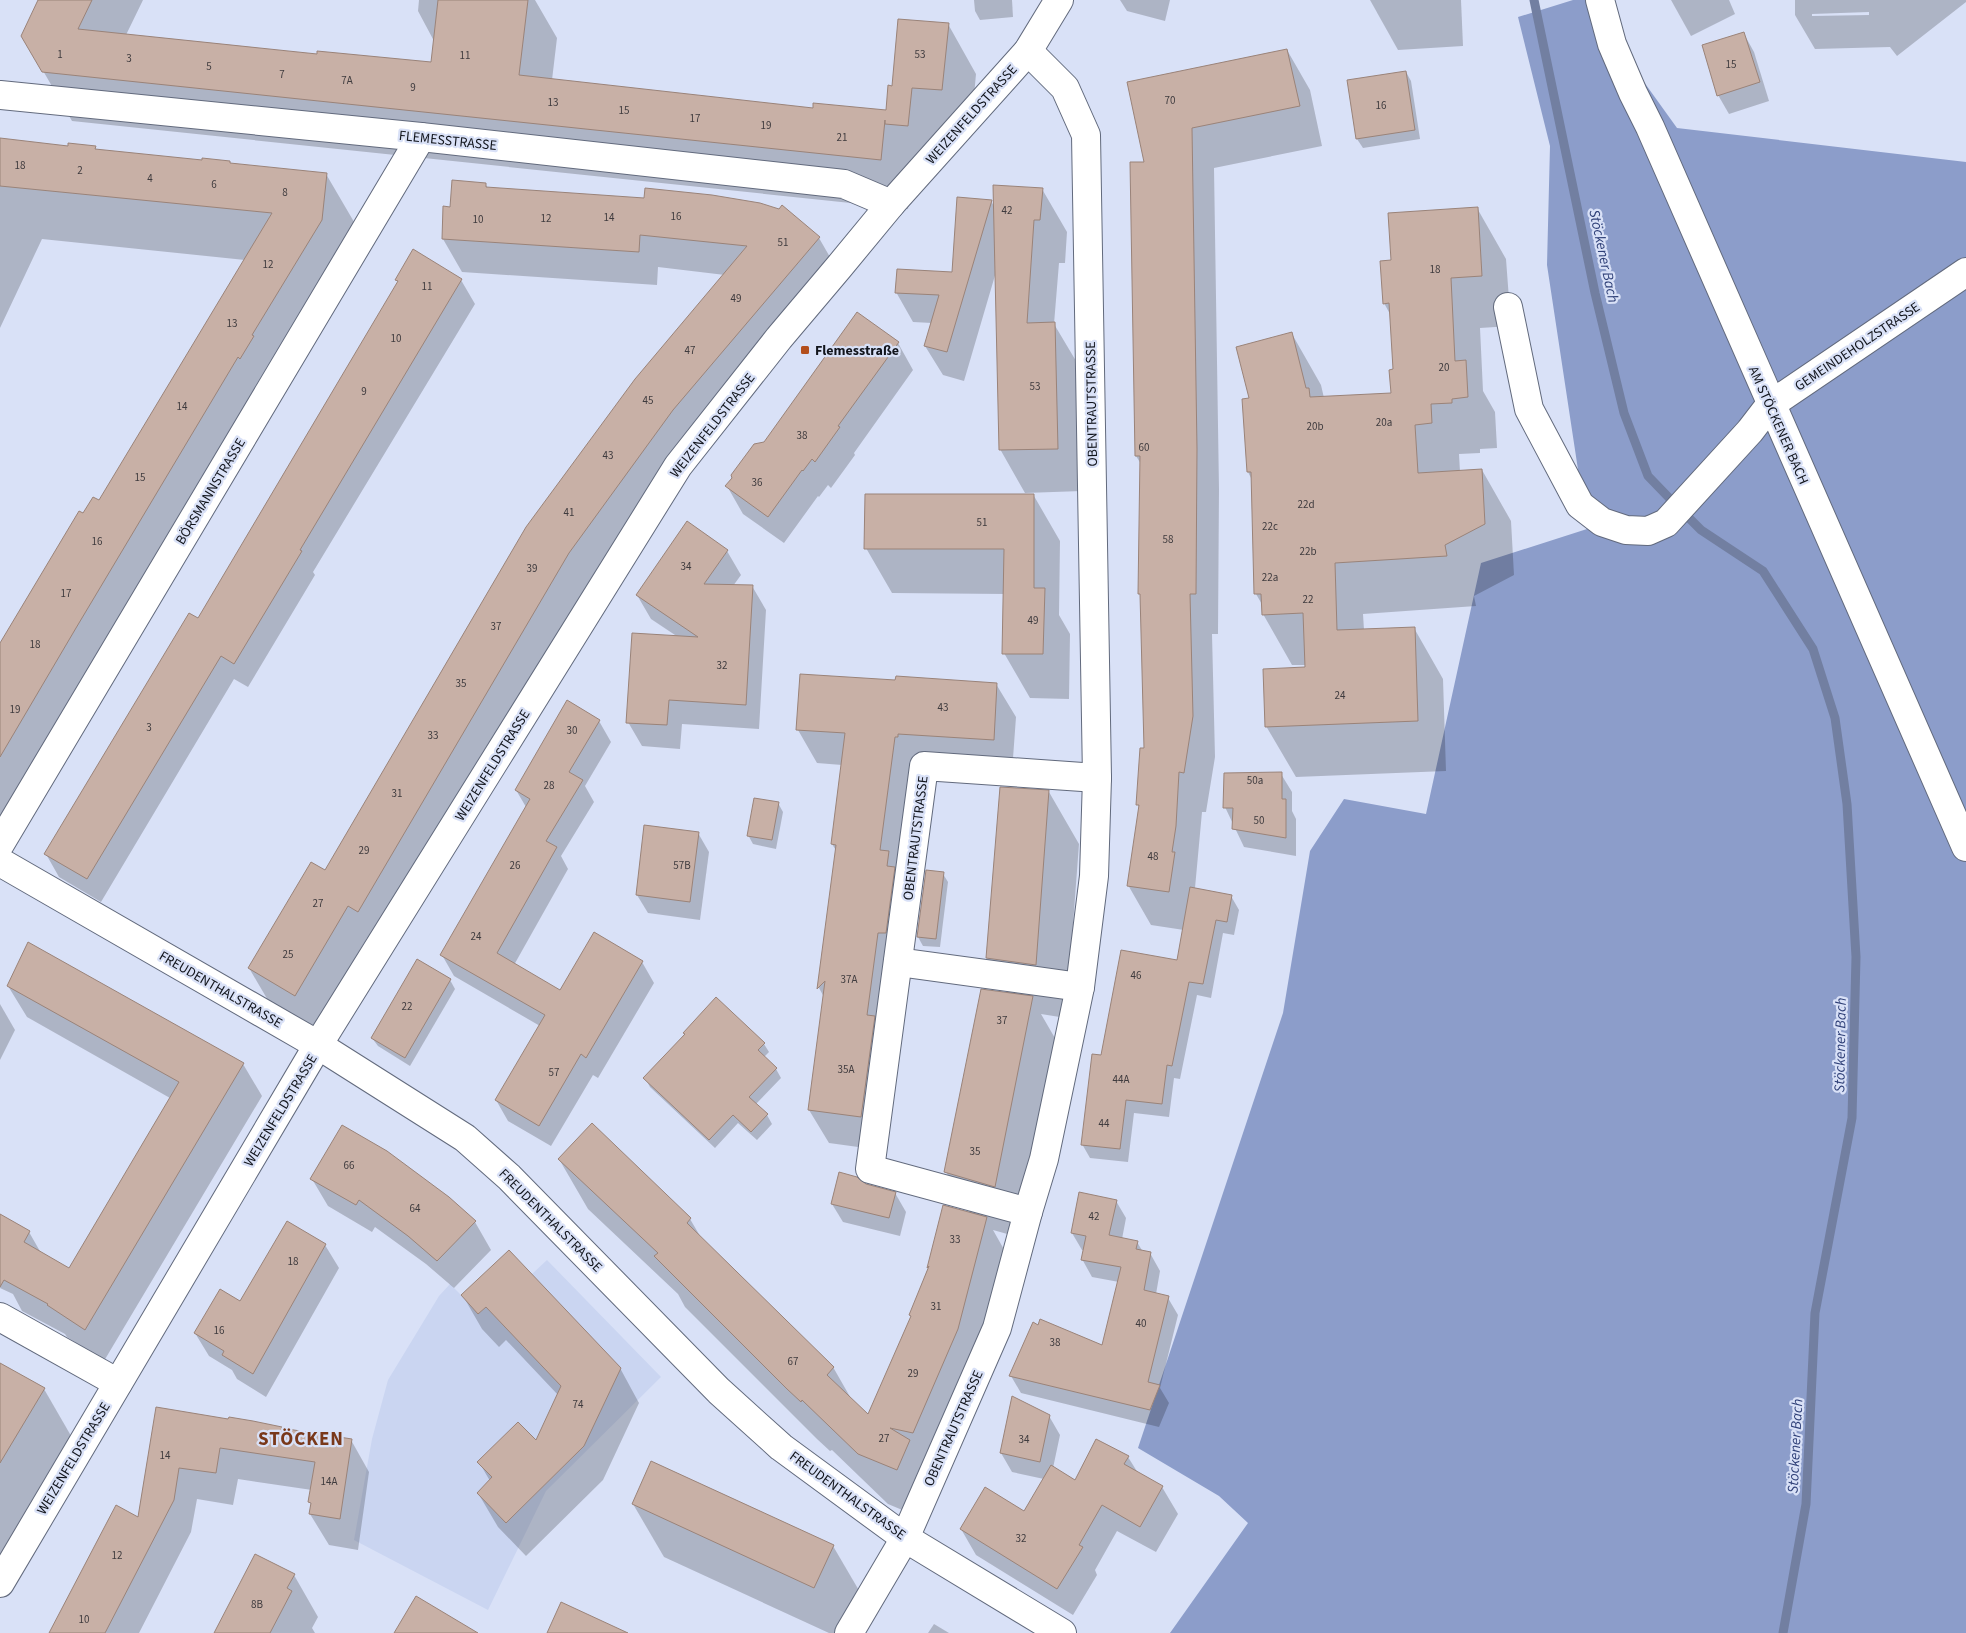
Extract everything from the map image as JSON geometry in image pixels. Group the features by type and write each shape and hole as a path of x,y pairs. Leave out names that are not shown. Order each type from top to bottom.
{"street":[{"name":"WEIZENFELDSTRASSE","path":"0,1582 318,1045 678,466 779,338 891,204 1028,51 1059,0"},
{"name":"AM STÖCKENER BACH","path":"1600,0 1612,44 1632,93 1650,127 1770,405 1966,848"},
{"name":"OBENTRAUTSTRASSE","path":"849,1633 906,1538 997,1328 1044,1160 1080,986 1094,876 1097,778 1086,135 1065,88 1028,51"},
{"name":"FLEMESSTRASSE","path":"0,95 421,137 844,184 891,204"},
{"name":"BÖRSMANNSTRASSE","path":"0,844 421,137"},
{"name":"GEMEINDEHOLZSTRASSE","path":"1508,307 1530,409 1580,506 1602,522 1626,530 1648,531 1666,523 1750,431 1770,405 1966,272"},
{"name":"OBENTRAUTSTRASSE","path":"1028,1212 870,1169 924,766 1097,778"},
{"name":"FREUDENTHALSTRASSE","path":"0,862 318,1045 465,1138 516,1184 726,1397 781,1447 906,1538 1062,1633"},
{"path":"898,962 1080,986"},
{"path":"0,1317 118,1383"}],"shaded area":[{"path":"1573,0 1585,0 1677,128 1966,162 1966,1633 1170,1633 1248,1523 1219,1496 1138,1448 1283,1013 1310,851 1344,799 1426,814 1481,563 1587,529 1547,265 1550,146 1518,17"},
{"path":"547,1260 661,1377 546,1491 488,1610 354,1540 372,1439 388,1380 439,1296 450,1284 479,1313 526,1268 532,1274"}],"building":[{"path":"38,0 92,0 78,29 317,54 317,51 431,62 438,0 528,0 519,75 813,108 813,103 886,110 888,85 892,86 898,19 949,23 942,90 912,88 908,126 885,124 885,120 881,160 42,72 21,36"},
{"path":"1744,32 1760,82 1717,96 1702,45"},
{"path":"1287,49 1300,106 1192,128 1197,449 1196,594 1190,594 1193,716 1184,773 1179,772 1176,826 1172,852 1175,852 1169,892 1127,886 1139,805 1136,805 1140,748 1144,748 1140,594 1138,594 1140,456 1135,456 1130,162 1144,162 1127,82"},
{"path":"1406,71 1415,130 1356,139 1347,80"},
{"path":"0,138 68,146 68,143 96,146 95,149 202,160 202,158 230,161 230,163 327,173 322,220 252,335 254,336 240,359 238,357 0,757 0,643 79,511 83,513 93,497 99,500 272,213 0,186"},
{"path":"452,180 486,183 486,187 644,198 645,188 712,195 760,203 779,209 782,205 820,237 673,410 569,553 358,912 348,906 295,996 248,968 311,862 325,870 526,527 635,379 747,246 640,235 639,252 442,239 443,206 450,207"},
{"path":"993,185 1043,188 1040,220 1034,220 1027,323 1055,322 1058,449 999,450"},
{"path":"957,197 992,200 947,352 924,346 939,295 895,293 897,269 952,272"},
{"path":"1478,207 1482,276 1451,278 1455,361 1466,360 1468,397 1452,399 1452,403 1431,404 1432,423 1415,425 1418,473 1482,469 1485,524 1445,545 1447,556 1335,563 1337,630 1415,627 1418,721 1265,727 1263,669 1305,667 1303,613 1262,615 1261,594 1254,594 1251,472 1247,472 1242,399 1249,398 1236,347 1292,332 1310,397 1391,393 1389,370 1393,369 1389,303 1383,304 1380,261 1391,260 1388,213"},
{"path":"413,249 462,279 234,664 221,656 87,879 44,854 189,613 198,618 398,281 395,280"},
{"path":"857,312 899,342 838,426 840,427 815,462 812,459 802,470 768,517 725,486 754,444 764,442"},
{"path":"865,494 1034,494 1034,588 1045,588 1043,654 1002,654 1004,549 864,549"},
{"path":"687,521 728,550 704,584 753,585 746,705 669,700 667,725 626,723 632,633 698,637 636,595"},
{"path":"800,674 895,680 896,676 997,683 994,740 898,734 898,737 895,737 880,850 889,851 887,866 895,867 886,933 878,933 867,1015 875,1016 861,1117 808,1110 825,981 817,989 836,845 831,844 845,733 796,730"},
{"path":"567,700 600,720 569,772 583,780 546,841 557,847 497,953 560,990 594,932 643,961 586,1058 581,1054 539,1126 495,1100 545,1015 440,955 530,799 515,790"},
{"path":"1282,772 1282,799 1286,799 1286,838 1232,829 1233,808 1223,808 1224,773"},
{"path":"1000,787 1049,790 1036,965 986,958"},
{"path":"754,798 779,802 772,840 747,836"},
{"path":"644,825 699,832 690,902 636,895"},
{"path":"926,870 944,872 936,939 917,937"},
{"path":"1190,887 1232,895 1227,922 1216,920 1203,984 1189,982 1172,1066 1167,1065 1162,1104 1126,1100 1120,1149 1081,1145 1092,1054 1101,1055 1121,950 1177,960"},
{"path":"28,942 244,1063 85,1330 48,1304 4,1280 0,1287 0,1214 30,1231 24,1242 69,1268 179,1082 7,986"},
{"path":"417,959 451,979 405,1058 371,1038"},
{"path":"981,989 1033,996 995,1187 944,1172"},
{"path":"716,997 765,1043 758,1050 777,1068 749,1097 768,1114 751,1132 733,1115 709,1140 643,1078 685,1034 683,1033"},
{"path":"592,1123 691,1218 687,1223 834,1367 827,1375 868,1414 911,1316 909,1315 929,1266 927,1268 943,1205 987,1217 958,1329 913,1433 890,1428 910,1440 897,1470 858,1454 802,1400 801,1402 654,1256 658,1253 558,1159"},
{"path":"342,1125 387,1151 449,1197 476,1221 437,1261 408,1236 359,1200 356,1205 310,1179"},
{"path":"839,1172 857,1177 866,1184 896,1192 889,1218 831,1204"},
{"path":"1079,1192 1117,1200 1109,1235 1138,1241 1136,1249 1151,1252 1144,1290 1169,1296 1148,1382 1160,1385 1150,1410 1009,1376 1033,1322 1038,1325 1040,1319 1102,1345 1121,1267 1081,1260 1086,1236 1071,1233"},
{"path":"287,1221 326,1244 253,1374 222,1355 224,1351 194,1333 220,1289 240,1301"},
{"path":"509,1250 621,1368 584,1446 506,1523 477,1493 492,1477 477,1462 518,1422 536,1440 561,1386 486,1307 478,1314 461,1295"},
{"path":"0,1363 45,1388 0,1463"},
{"path":"1012,1396 1050,1415 1040,1462 1000,1453"},
{"path":"156,1407 228,1419 229,1417 281,1428 352,1439 340,1519 309,1514 311,1503 308,1502 315,1462 220,1448 216,1473 179,1468 174,1500 105,1633 49,1633 116,1505 138,1517"},
{"path":"1096,1439 1129,1456 1124,1464 1163,1486 1140,1527 1102,1505 1079,1545 1083,1547 1057,1589 960,1529 985,1487 1024,1511 1051,1465 1075,1480"},
{"path":"651,1461 834,1545 814,1588 632,1504"},
{"path":"255,1554 295,1574 287,1588 292,1591 270,1633 214,1633"},
{"path":"416,1596 478,1633 394,1633"},
{"path":"561,1602 628,1633 547,1633"}],"waterway":[{"name":"Stöckener Bach","path":"1534,0 1595,293 1624,413 1648,476 1675,504"},
{"name":"Stöckener Bach","path":"1683,512 1701,530 1763,571 1813,649 1835,718 1847,804 1856,957 1852,1118 1815,1313 1806,1504 1783,1633"}],"place":[{"name":"Flemesstraße","path":"805,350"}],"district":[{"name":"STÖCKEN","path":"301,1438"}]}
